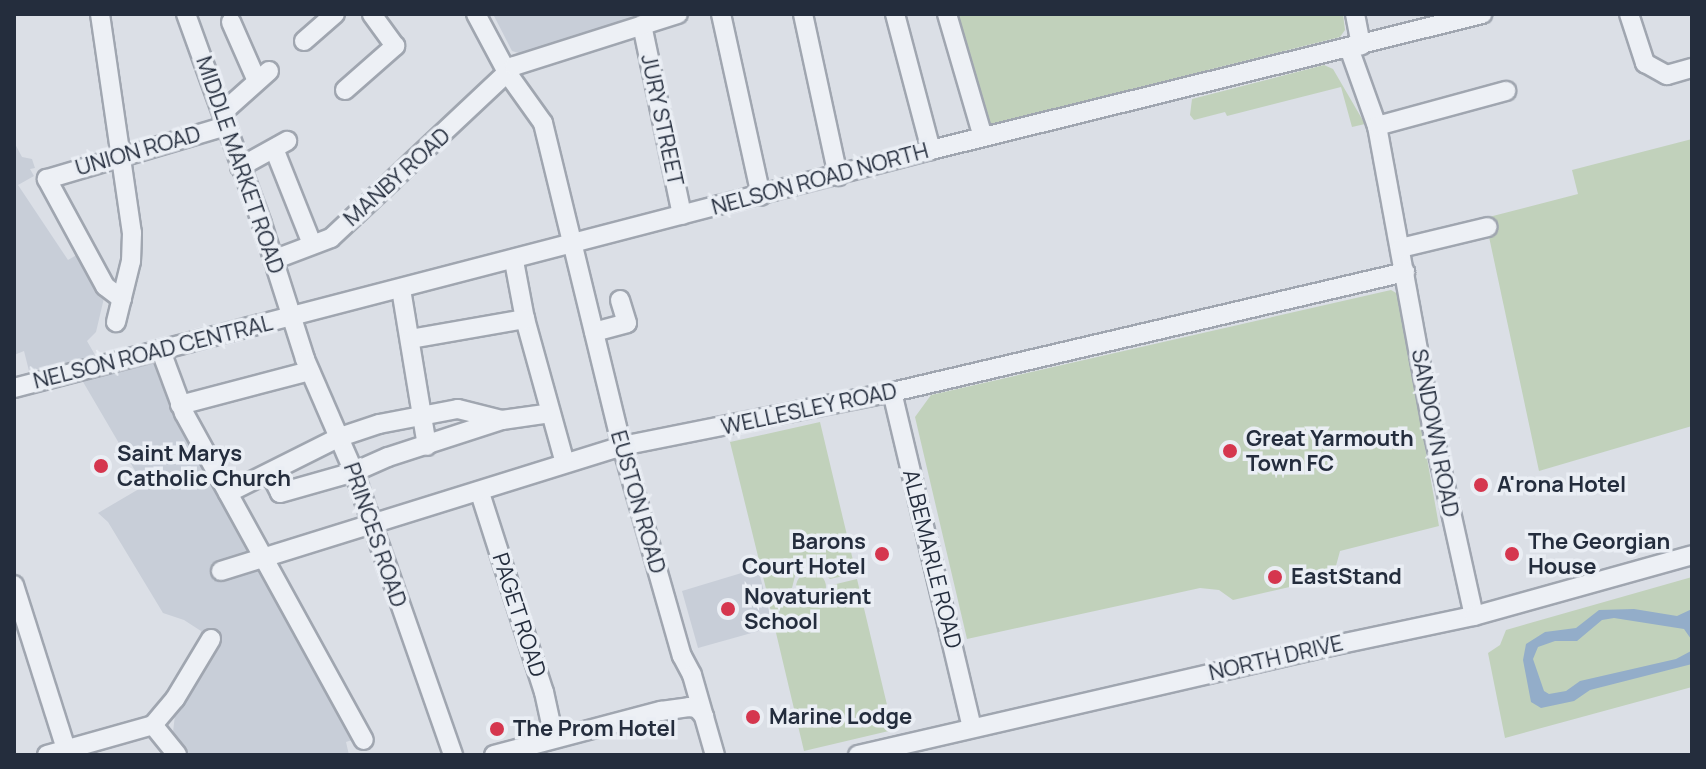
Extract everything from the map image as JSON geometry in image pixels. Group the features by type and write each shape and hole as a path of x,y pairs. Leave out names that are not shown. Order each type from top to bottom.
{"street":[{"path":"100,14 132,247 116,322"},
{"name":"MIDDLE MARKET ROAD","path":"186,14 292,317"},
{"path":"304,41 335,14"},
{"path":"345,90 395,46 372,14"},
{"name":"EUSTON ROAD","path":"476,14 508,74 543,123 622,446 682,656 692,675 715,755"},
{"name":"MANBY ROAD","path":"273,260 331,238 524,61 678,14"},
{"path":"721,14 761,196"},
{"path":"803,14 838,176"},
{"path":"895,14 931,150"},
{"path":"947,14 983,137"},
{"name":"SANDOWN ROAD","path":"1355,14 1355,46 1377,126 1433,431 1474,616"},
{"name":"NELSON ROAD NORTH","path":"292,317 931,150 1482,14"},
{"path":"1629,14 1645,63 1667,75 1692,68"},
{"path":"224,119 263,76 231,22"},
{"name":"JURY STREET","path":"642,25 682,215"},
{"path":"1377,126 1506,91"},
{"name":"UNION ROAD","path":"122,299 105,286 48,186 51,176 224,119"},
{"path":"240,167 281,146 312,244"},
{"path":"1401,248 1488,227"},
{"path":"514,261 525,319 565,463"},
{"name":"WELLESLEY ROAD","path":"221,571 480,493 622,446 892,392 1405,272"},
{"path":"401,289 427,446"},
{"path":"594,332 627,323 620,300"},
{"name":"NELSON ROAD CENTRAL","path":"14,388 292,317"},
{"name":"PRINCES ROAD","path":"292,317 310,371 354,472 453,755"},
{"path":"410,339 525,319"},
{"path":"161,351 180,405 364,740"},
{"path":"180,405 310,371"},
{"name":"ALBEMARLE ROAD","path":"892,392 972,727"},
{"path":"228,493 340,437 421,415 458,409 502,420"},
{"path":"270,473 280,493 354,472 388,457 502,420 551,413"},
{"path":"297,457 306,486"},
{"name":"PAGET ROAD","path":"480,493 544,692 554,738"},
{"name":"NORTH DRIVE","path":"858,755 1474,616 1692,555"},
{"path":"14,585 66,749"},
{"path":"47,755 153,725 175,699 211,639"},
{"path":"661,711 676,702 688,688 682,656"},
{"path":"494,755 661,711 689,707 697,708 704,716"},
{"path":"153,725 177,755"}],"shaded area":[{"path":"493,14 660,14 525,55 512,51"},
{"path":"14,142 22,157 32,159 35,168 30,169 34,176 18,185 68,260 80,253 104,298 96,332 87,341 106,374 156,360 361,737 346,742 349,755 186,755 177,742 173,732 175,715 218,646 200,636 201,631 184,620 163,613 108,522 98,513 144,486 72,363 29,371 24,351 14,355"},
{"name":"Novaturient School","path":"758,568 773,627 698,648 682,591"}],"green space":[{"path":"951,14 1343,14 1345,30 1340,37 984,126"},
{"path":"1324,65 1333,69 1365,124 1352,127 1341,87 1227,116 1225,112 1194,120 1190,115 1192,99"},
{"path":"1692,139 1692,426 1539,471 1485,218 1578,194 1572,170"},
{"path":"1391,290 1398,294 1439,526 1340,551 1333,577 1233,600 1219,590 1200,588 967,639 915,417 931,395"},
{"path":"820,422 856,573 830,579 819,568 805,567 796,572 792,588 767,593 730,442"},
{"path":"811,572 817,573 825,581 825,593 817,601 811,602 805,601 797,593 796,587 797,581 805,573"},
{"path":"1692,577 1692,687 1505,738 1488,653 1500,645 1506,630"},
{"path":"857,579 893,730 804,751 768,599 792,594 802,606 816,607 828,600 832,585"}],"water":[{"path":"1634,609 1677,616 1692,609 1692,664 1590,690 1574,701 1541,708 1531,702 1523,660 1526,644 1545,632 1576,628 1599,610","holes":["1614,618 1684,629 1691,639 1691,651 1676,659 1580,681 1566,691 1549,694 1544,691 1533,659 1538,647 1555,641 1577,641 1602,620"]}],"place":[{"name":"Great Yarmouth Town FC","path":"1230,451"},
{"name":"Saint Marys Catholic Church","path":"101,466"},
{"name":"A'rona Hotel","path":"1481,485"},
{"name":"Barons Court Hotel","path":"882,554"},
{"name":"The Georgian House","path":"1512,554"},
{"name":"EastStand","path":"1275,577"},
{"name":"Novaturient School","path":"728,609"},
{"name":"Marine Lodge","path":"753,717"},
{"name":"The Prom Hotel","path":"497,729"}]}
